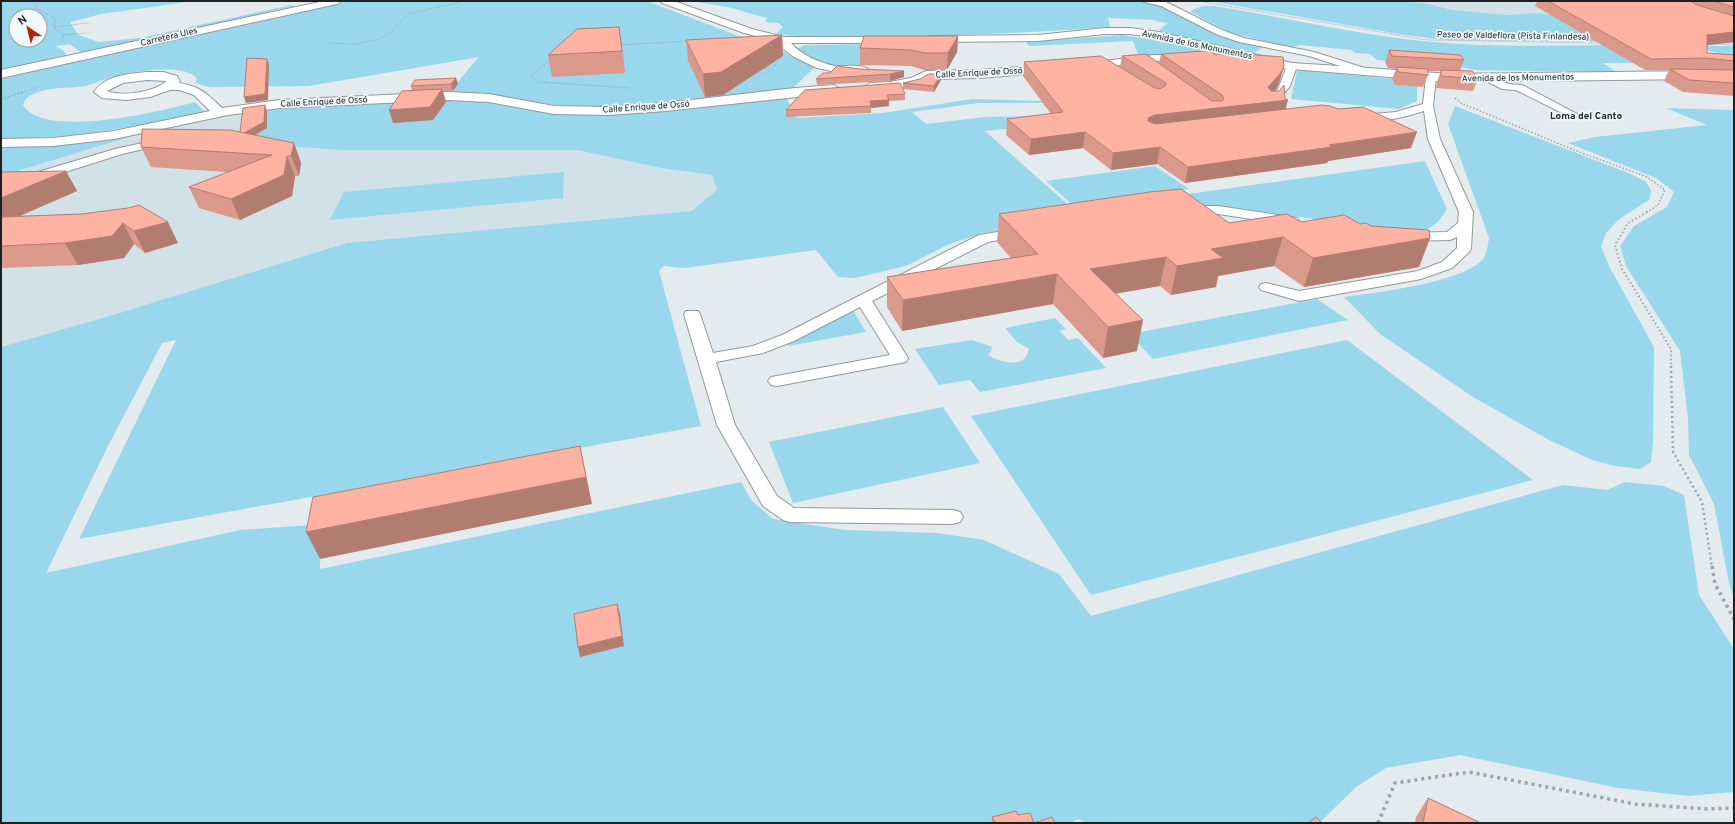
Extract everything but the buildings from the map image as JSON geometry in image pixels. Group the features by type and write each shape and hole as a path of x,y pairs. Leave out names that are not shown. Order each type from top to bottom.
{"street":[{"name":"Carretera Ules","path":"1,74 337,1"},
{"path":"666,1 748,31 784,40 901,40"},
{"name":"Avenida de los Monumentos","path":"916,40 1038,38 1106,31 1130,31 1159,35 1292,66 1431,77 1486,78 1700,75 1734,77"},
{"path":"784,40 785,45 790,50 815,63 835,69 873,70"},
{"name":"Calle Enrique de Ossó","path":"1,143 53,142 114,134 219,113 280,104 448,96 489,98 554,110 608,111 665,107 795,92 890,86 915,81 926,75 980,74 1141,60 1178,58 1201,59"},
{"path":"1217,60 1292,66"},
{"path":"903,71 926,75"},
{"path":"169,86 174,81 169,77 147,76 114,82 104,87 100,92 108,96 128,96 150,92 169,86 189,88 197,91 219,113"}],"lane":[{"path":"1145,1 1163,4 1219,32 1242,40 1311,54 1368,72"},
{"path":"1141,60 1153,70"},
{"path":"1102,64 1115,73"},
{"path":"1271,102 1282,92 1288,82 1292,66"},
{"path":"1266,287 1299,296 1420,275 1447,266 1464,249 1464,225 1466,212 1434,139 1428,106 1431,77"},
{"path":"1486,78 1506,87 1518,87 1574,115"},
{"path":"1355,117 1384,118 1408,114 1428,106"},
{"path":"171,123 143,135 19,173 39,176 119,151 176,140"},
{"path":"1171,211 1218,210 1304,223"},
{"path":"1390,235 1414,238 1450,236 1464,225"},
{"path":"707,359 757,350 788,338 984,238 1038,230"},
{"path":"777,381 900,358 863,300"},
{"path":"692,314 726,425 770,501 790,516 953,517"}],"path":[{"path":"41,1 35,6 37,9 55,18 54,27"},
{"path":"330,42 347,44 381,38 390,33 402,18 408,14 465,1"},
{"name":"Paseo de Valdeflora (Pista Finlandesa)","path":"1198,1 1427,40 1603,43"},
{"path":"54,27 88,23"},
{"path":"54,27 63,35 87,33"},
{"path":"63,35 63,44 80,57"},
{"path":"618,45 694,40"},
{"path":"1705,44 1734,45"},
{"path":"557,57 533,72 530,76 539,82 632,88"},
{"path":"763,75 781,61"},
{"path":"1450,78 1452,96 1461,103 1574,150 1647,177 1665,190 1658,206 1628,223 1615,245 1622,269 1671,349 1673,452 1702,502 1715,584 1734,619"},
{"path":"1378,823 1395,783 1469,772 1635,804 1707,809 1734,808"}],"shaded area":[{"path":"1,1 194,1 101,14 70,22 78,35 99,42 140,38 291,5 295,6 83,54 70,44 56,46 65,52 66,55 1,71"},
{"path":"352,1 647,1 749,40 774,45 789,55 815,67 793,88 660,104 617,107 553,105 497,95 448,93 479,57 309,86 209,87 195,83 197,79 190,74 181,71 168,69 141,71 116,76 85,86 41,91 33,94 23,105 35,115 54,121 78,122 132,116 195,102 205,112 104,131 53,137 1,138 1,77 320,6"},
{"path":"691,1 1138,1 1158,5 1192,21 1263,47 1254,53 1164,33 1159,30 1168,23 1156,21 1157,20 1108,18 1110,27 1035,32 859,37 793,36 776,34 783,27 778,23 765,22 767,18 728,7"},
{"path":"1209,1 1398,1 1429,4 1452,10 1509,15 1533,13 1567,16 1621,42 1444,40 1405,35"},
{"path":"1398,1 1652,1 1734,27 1734,44 1694,42 1533,13 1509,15 1452,10 1429,4"},
{"path":"1203,6 1215,6 1350,31 1432,42 1505,46 1628,45 1633,63 1603,63 1616,72 1474,70 1455,66 1377,60 1370,54 1355,53 1352,50 1300,45 1290,48 1229,32 1191,12 1192,10"},
{"path":"1122,35 1170,42 1253,60 1139,57 1133,41 1029,46 1026,42"},
{"path":"893,44 864,52 859,68 826,63 803,54 796,49 805,45"},
{"path":"1693,46 1734,46 1734,57 1698,48"},
{"path":"1300,70 1392,79 1395,85 1417,86 1417,101 1399,109 1291,99 1297,71"},
{"path":"785,95 796,118 883,113 972,99 1047,101 1131,111 1045,107 1043,103 979,103 912,112 926,124 986,117 1051,116 1049,113 1117,117 985,131 1074,210 1425,161 1447,209 1440,220 1432,226 1410,233 1224,206 1196,205 983,233 947,245 906,266 855,278 838,277 816,250 685,268 664,266 659,271 701,426 79,539 176,340 162,343 107,448 46,573 240,530 325,524 320,569 741,482 751,500 773,519 845,530 937,533 984,540 1059,574 1091,616 1563,485 1607,490 1625,482 1664,486 1684,495 1699,595 1734,649 1734,792 1688,796 1618,788 1460,755 1386,768 1356,787 1319,823 1086,823 1078,819 1071,823 1,823 1,347 99,319 347,243 691,211 717,190 712,175 661,168 577,150 342,150 273,145 253,140 262,111 287,108 447,100 477,101 554,113"},
{"path":"1455,106 1631,174 1646,182 1651,190 1650,199 1618,220 1606,233 1601,247 1610,268 1654,347 1653,443 1651,462 1640,469 1615,466 1592,460 1549,440 1473,397 1380,334 1344,297 1420,285 1442,279 1461,273 1476,265 1485,256 1489,238 1448,124"},
{"path":"1666,108 1734,110 1734,598 1729,583 1714,504 1689,455 1688,418 1680,351 1626,266 1620,246 1634,226 1667,207 1674,192 1656,178 1568,143 1595,137 1707,125"},
{"path":"262,111 342,150 577,150 661,168 712,175 717,190 691,211 347,243 99,319 1,347 1,176 136,135 203,120"},
{"path":"122,136 126,138 1,176 1,148 48,145"},
{"path":"1155,166 1189,189 1075,207 1046,181"},
{"path":"564,172 563,198 330,220 344,192"},
{"path":"1317,299 1348,320 1153,359 1129,334"},
{"path":"850,312 854,312 866,332 788,346 788,344"},
{"path":"1055,318 1066,329 1059,331 1069,340 1078,338 1106,368 980,392 970,380 939,385 915,349 972,340 993,347 988,355 992,357 1012,363 1017,362 1025,358 1029,349 1017,342 1005,328"},
{"path":"1347,340 1533,480 1091,595 971,416"},
{"path":"943,407 980,463 793,503 769,442"}],"district":[{"name":"Loma del Canto","path":"1586,116"}]}
